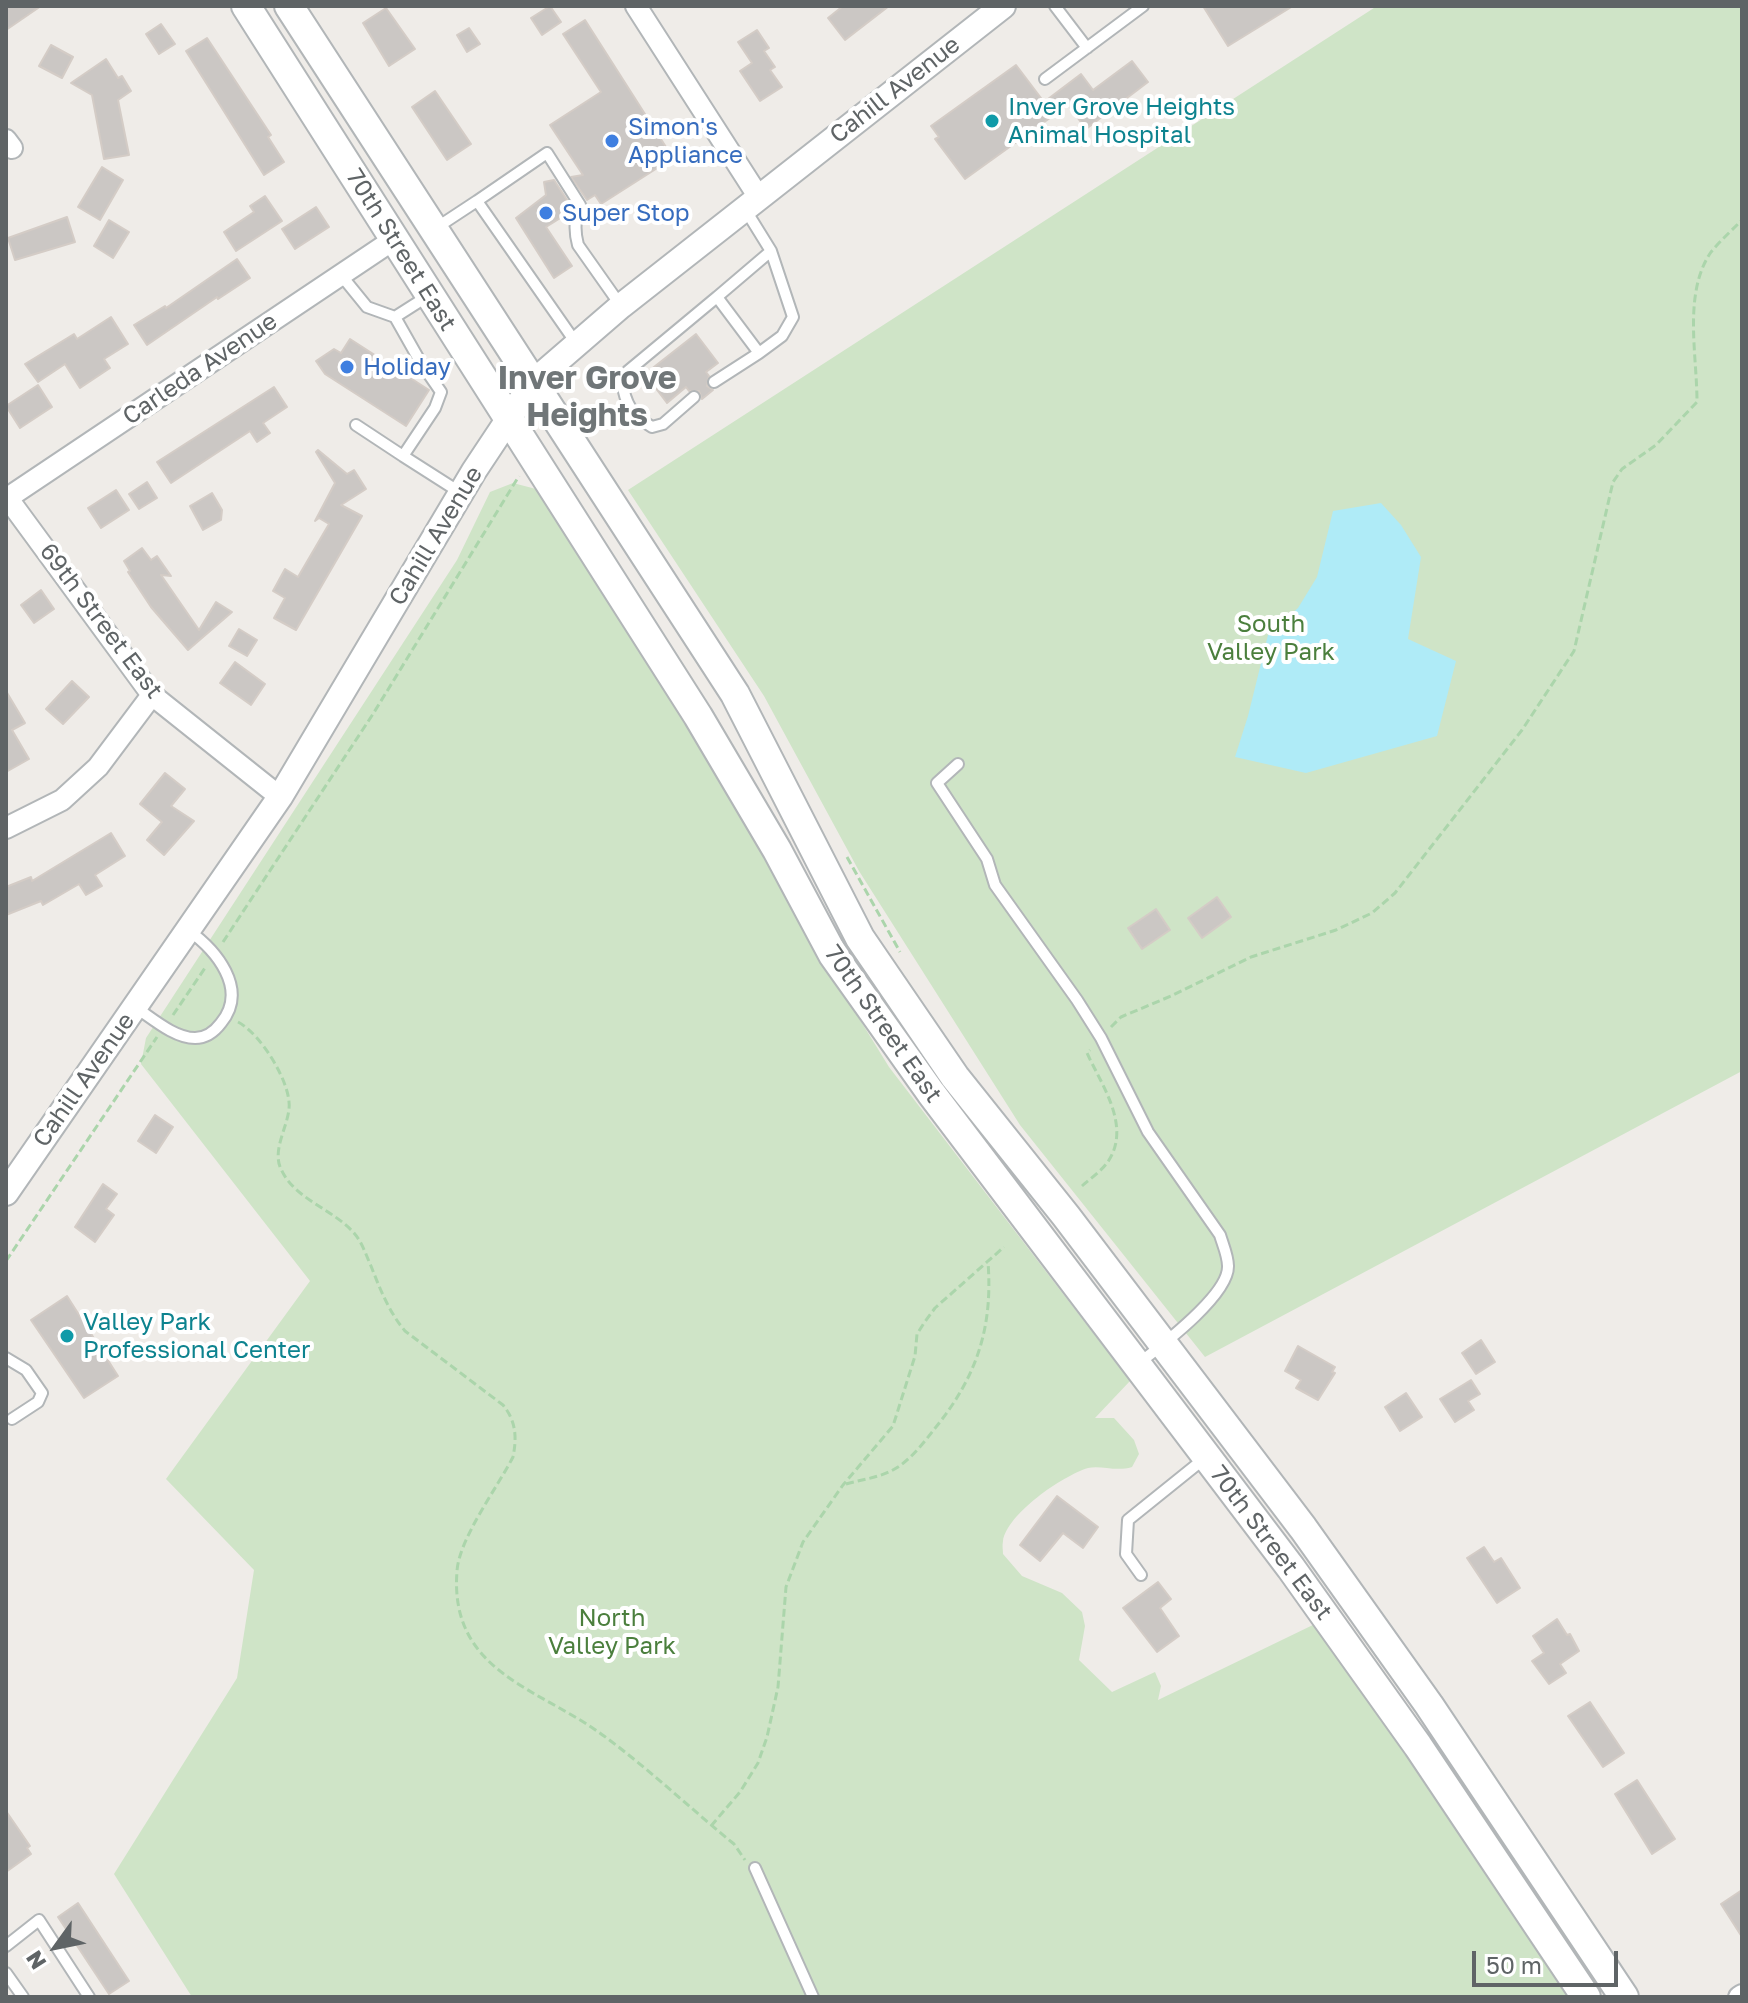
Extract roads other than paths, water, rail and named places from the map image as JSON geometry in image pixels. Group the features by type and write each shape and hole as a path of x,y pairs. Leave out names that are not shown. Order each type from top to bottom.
{"main road":[{"name":"70th Street East","path":"246,6 698,716 777,850 833,955 931,1093 1291,1568 1418,1746 1586,1997"},
{"name":"70th Street East","path":"289,6 735,694 860,938 955,1077 1066,1216 1303,1528 1429,1705 1624,1997"}],"street":[{"path":"636,6 751,202"},
{"name":"Cahill Avenue","path":"6,1193 280,797 461,493 533,382 576,343 751,202 1003,6"},
{"name":"Carleda Avenue","path":"7,498 393,240"},
{"name":"69th Street East","path":"7,498 152,695 280,797"},
{"path":"6,828 62,800 98,767 152,695"}],"lane":[{"path":"1055,6 1087,48"},
{"path":"1045,79 1143,6"},
{"path":"433,229 547,153 580,205 575,220 578,245 621,306"},
{"path":"477,201 576,343"},
{"path":"714,382 782,336 793,317 751,202"},
{"path":"694,397 663,424 652,427 636,418 624,401 622,381 628,371 771,251"},
{"path":"341,275 367,307 395,317 441,392 435,408 403,456"},
{"path":"395,317 429,295"},
{"path":"717,297 759,353"},
{"path":"356,425 461,493"},
{"path":"958,764 937,783 987,859 995,885 1101,1038 1148,1132 1220,1235 1229,1268 1224,1282 1202,1310 1137,1365"},
{"path":"135,1007 180,1035 196,1038 212,1033 226,1016 231,1004 231,984 226,969 206,942 188,930"},
{"path":"6,1358 26,1370 42,1393 38,1402 12,1419"},
{"path":"1141,1575 1126,1554 1128,1520 1207,1457"},
{"path":"755,1868 813,1997"},
{"path":"6,1946 39,1920 89,1997"},
{"path":"6,1973 23,1997"}],"water":[{"path":"1381,503 1401,525 1421,557 1408,639 1456,661 1437,736 1306,773 1235,757 1268,635 1298,608 1317,577 1333,511"}],"place":[{"name":"Inver Grove Heights Animal Hospital","path":"992,121"},
{"name":"Simon's Appliance","path":"612,141"},
{"name":"Super Stop","path":"546,213"},
{"name":"Holiday","path":"347,367"},
{"name":"Valley Park Professional Center","path":"67,1336"}],"district":[{"name":"Inver Grove Heights","path":"587,398"}],"park label":[{"name":"South Valley Park","path":"1271,638"},
{"name":"North Valley Park","path":"612,1632"}]}
